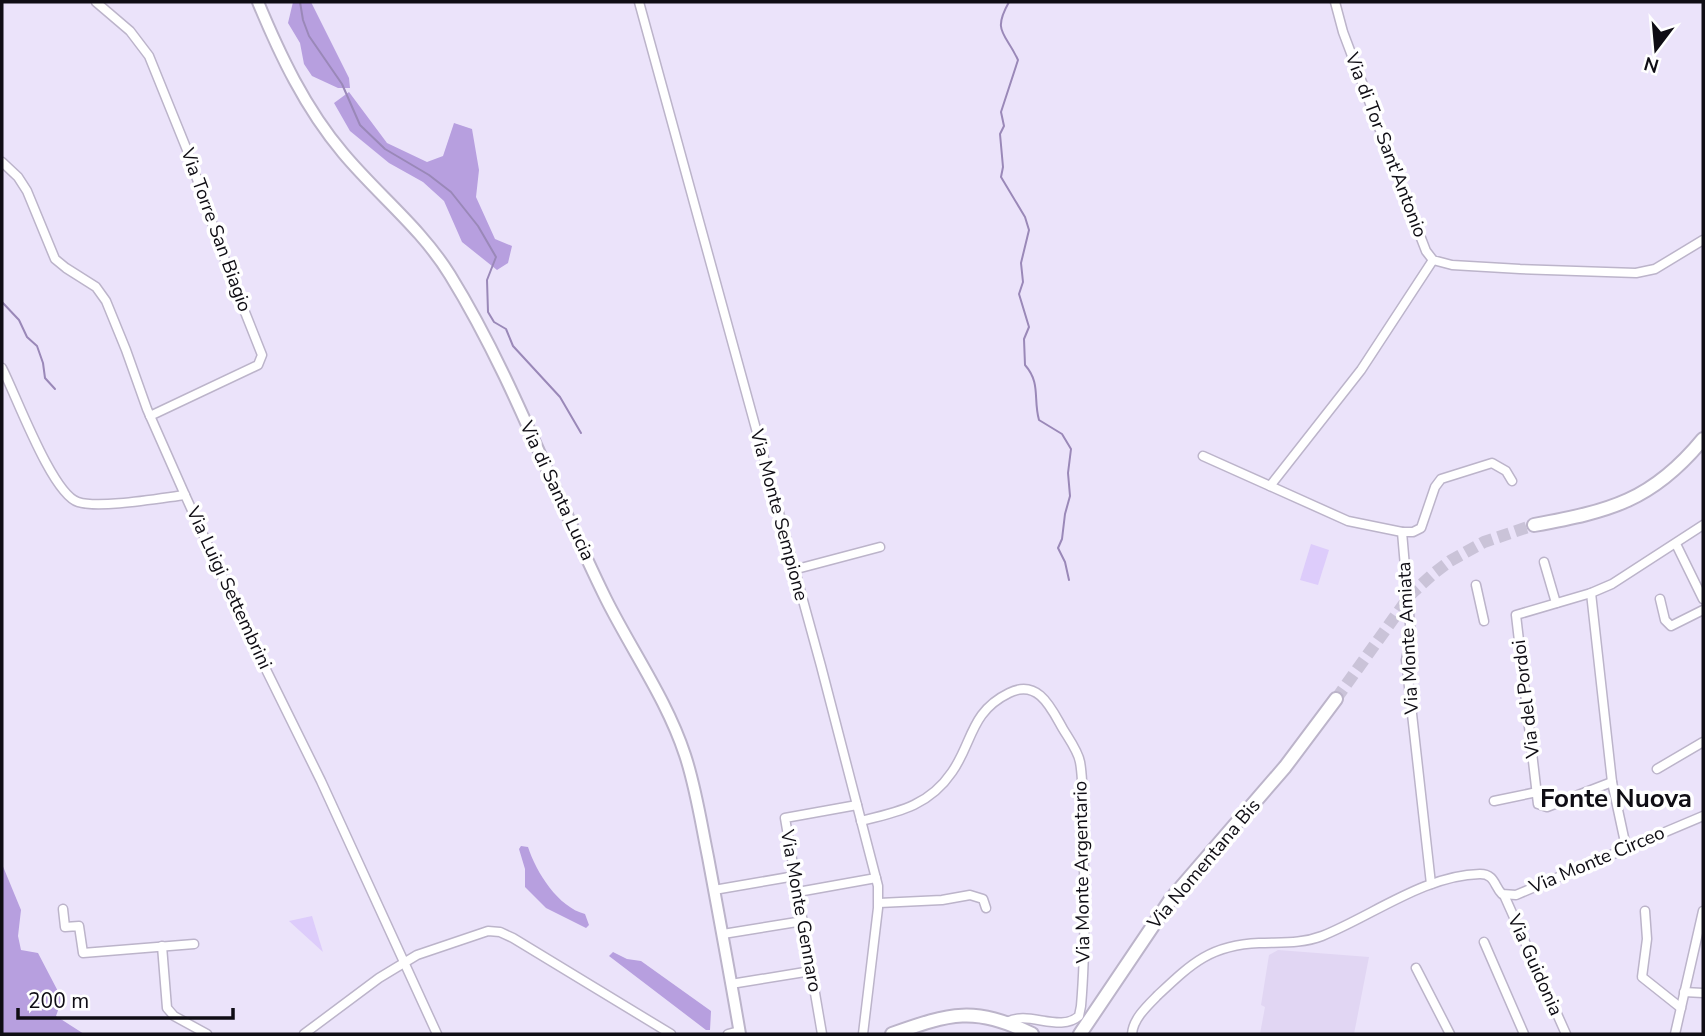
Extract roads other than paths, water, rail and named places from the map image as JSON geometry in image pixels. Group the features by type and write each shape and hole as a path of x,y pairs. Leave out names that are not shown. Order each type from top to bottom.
{"main road":[{"path":"1534,525 1591,513 1636,496 1665,479 1703,439"},
{"name":"Via Nomentana Bis","path":"1080,1034 1165,906 1195,868 1279,775 1336,699"},
{"path":"891,1034 956,1016 984,1016 1007,1022 1032,1034"},
{"path":"1069,1034 1080,1034"}],"street":[{"name":"Via Torre San Biagio","path":"96,2 135,36 152,62 261,353 258,365 150,416"},
{"name":"Via di Santa Lucia","path":"258,2 281,56 310,108 342,152 423,237 444,266 474,318 509,387 606,599 667,712 679,739 693,786 732,984 736,1033"},
{"name":"Via Monte Sempione","path":"639,2 876,878 879,903 863,1034"},
{"name":"Via di Tor Sant'Antonio","path":"1335,2 1343,32 1426,251 1433,260 1452,265 1636,273 1655,269 1703,240"},
{"name":"Via Luigi Settembrini","path":"2,162 18,177 27,191 55,259 96,287 106,301 150,416 185,495 437,1034"},
{"path":"1270,486 1361,370 1433,260"},
{"path":"2,368 40,451 58,484 70,499 88,504 185,495"},
{"path":"1203,456 1348,522 1402,532 1413,532 1422,528 1435,488 1444,477 1492,463 1506,471 1512,481"},
{"path":"1544,562 1556,603 1591,593 1616,582 1703,526"},
{"name":"Via Monte Amiata","path":"1402,532 1411,639 1406,660 1431,884"},
{"path":"1676,544 1703,599"},
{"path":"793,570 880,547"},
{"path":"1476,585 1484,621"},
{"path":"1591,593 1612,782 1626,848"},
{"path":"1660,599 1665,622 1671,626 1703,610"},
{"name":"Via del Pordoi","path":"1536,792 1516,615 1556,603"},
{"name":"Via Monte Argentario","path":"861,821 908,809 930,795 952,772 978,719 1008,693 1031,691 1045,698 1053,708 1081,766 1085,889 1081,1006 1079,1016 1070,1021 1017,1018 1007,1022"},
{"path":"1657,769 1703,742"},
{"path":"1494,801 1536,792 1538,804 1545,807 1612,782"},
{"name":"Via Monte Gennaro","path":"822,1034 785,818 857,805"},
{"name":"Via Monte Circeo","path":"1132,1034 1135,1021 1148,1004 1198,959 1242,945 1296,943 1319,937 1431,884 1482,874 1493,878 1504,895 1519,894 1703,816"},
{"path":"714,890 795,876"},
{"path":"797,892 876,878"},
{"path":"879,903 930,901 975,895 983,899 986,908"},
{"name":"Via Guidonia","path":"1504,895 1566,1034"},
{"path":"63,909 65,927 79,926 83,953 194,944"},
{"path":"1646,911 1642,977 1681,1009"},
{"path":"1675,1034 1703,911"},
{"path":"723,933 803,921"},
{"path":"304,1034 340,1005 404,961 491,931 500,932 671,1034"},
{"path":"1484,942 1524,1034"},
{"path":"162,946 167,1008 176,1018 207,1034"},
{"path":"1416,968 1450,1034"},
{"path":"732,984 811,971"},
{"path":"1684,992 1703,993"}],"waterway":[{"path":"300,2 309,36 342,84 360,125 385,149 429,175 451,192 478,226 496,257 487,280 488,312 494,322 506,329 513,346 560,397 581,433"},
{"path":"1009,2 1001,26 1018,60 1001,112 1004,126 1000,134 1003,167 1001,177 1025,217 1029,230 1021,263 1023,282 1019,294 1029,327 1024,339 1025,365 1035,385 1039,420 1062,434 1071,449 1068,473 1070,496 1058,548 1069,580"},
{"path":"2,302 19,320 27,337 37,346 45,378 55,389"}],"tunnel":[{"path":"1336,699 1411,594 1433,574 1484,542 1534,525"}],"district":[{"name":"Fonte Nuova","path":"1616,798"}]}
